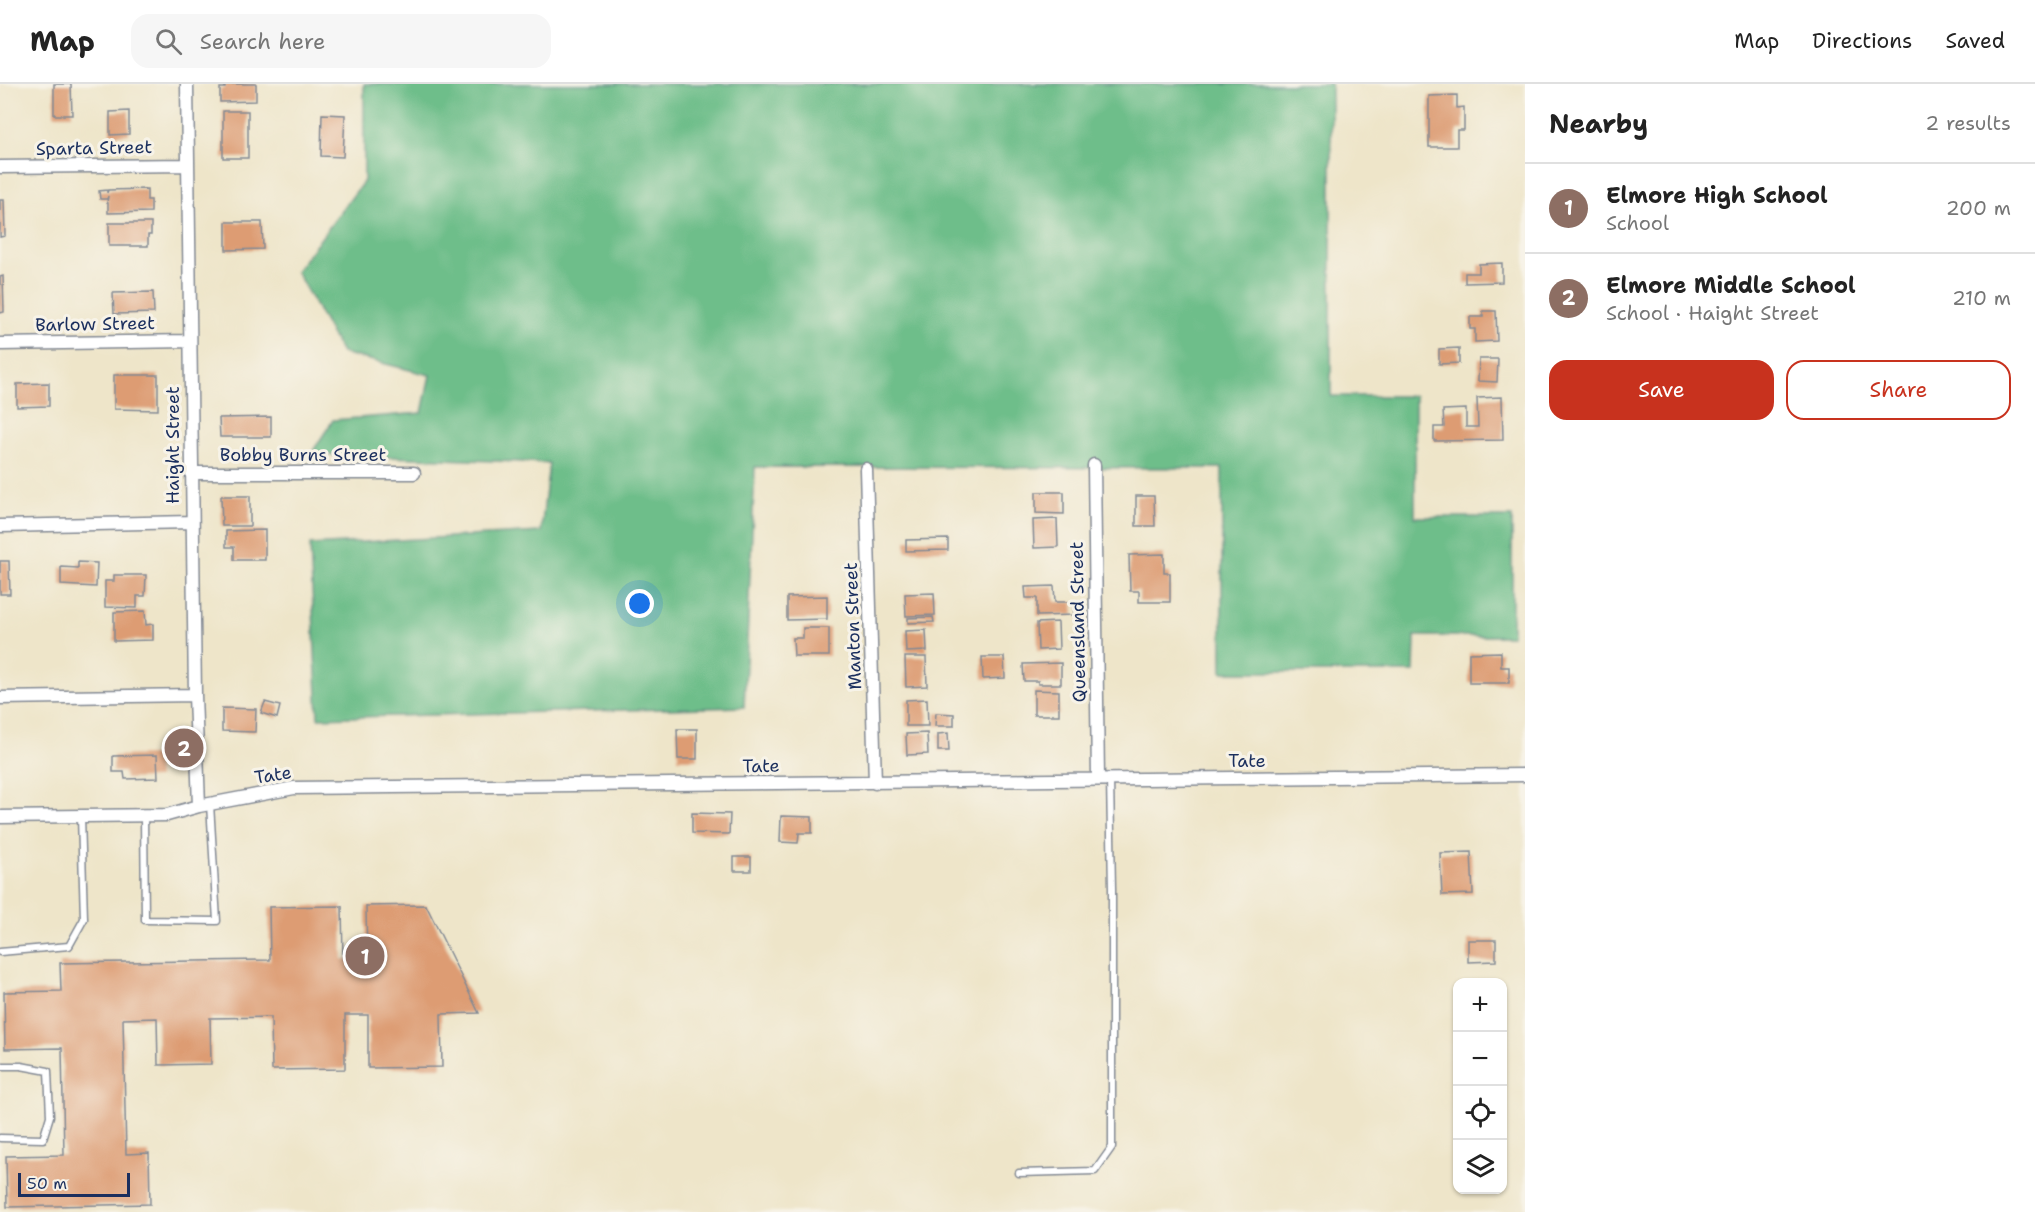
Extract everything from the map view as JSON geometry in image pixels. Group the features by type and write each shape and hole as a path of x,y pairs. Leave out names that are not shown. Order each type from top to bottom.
{"street":[{"name":"Haight Street","path":"187,84 195,695 205,805"},
{"name":"Sparta Street","path":"0,167 188,165"},
{"name":"Barlow Street","path":"0,344 190,341"},
{"name":"Queensland Street","path":"1095,465 1104,779"},
{"name":"Manton Street","path":"866,469 875,783"},
{"name":"Bobby Burns Street","path":"192,473 414,473"},
{"path":"0,525 192,522"},
{"path":"0,698 195,695"},
{"name":"Tate","path":"0,817 166,815 294,788 1525,775"}],"lane":[{"path":"1019,1173 1095,1171 1112,1147 1112,889 1104,779"},
{"path":"144,816 145,920 217,921 205,805"},
{"path":"0,952 69,946 84,919 81,816"},
{"path":"0,1066 21,1066 48,1071 50,1116 43,1139 0,1138"}],"green space":[{"path":"364,84 1331,84 1331,396 1415,396 1415,517 1512,517 1512,636 1415,636 1414,672 1222,672 1222,468 755,467 744,707 318,718 310,545 541,532 549,463 311,454 333,420 422,413 430,375 342,353 296,271 364,181"}],"building":[{"path":"54,84 71,84 72,115 54,115"},
{"path":"225,84 256,84 256,101 220,102 220,88 225,88"},
{"path":"1457,95 1457,108 1464,107 1464,130 1457,130 1457,147 1429,147 1429,96"},
{"path":"129,111 129,134 110,135 110,112"},
{"path":"223,111 248,111 248,158 223,158"},
{"path":"322,114 345,115 343,157 321,156"},
{"path":"147,189 147,200 151,200 151,212 108,213 108,196 107,199 100,199 99,191 107,190 107,193 108,190"},
{"path":"0,200 4,200 5,236 0,237"},
{"path":"226,222 262,222 263,249 226,250"},
{"path":"109,223 151,223 148,246 109,246"},
{"path":"1502,263 1502,282 1465,283 1465,273 1479,273 1479,264"},
{"path":"3,276 4,312 0,313 0,277"},
{"path":"153,292 154,313 114,314 113,293"},
{"path":"1483,311 1496,311 1497,341 1475,342 1475,329 1470,329 1470,317 1483,317"},
{"path":"1459,348 1459,363 1439,364 1439,349"},
{"path":"1479,359 1498,359 1497,382 1478,381"},
{"path":"114,375 158,375 158,410 114,409"},
{"path":"49,383 49,406 17,407 17,384"},
{"path":"1502,397 1503,440 1434,441 1434,427 1444,427 1443,410 1466,409 1466,427 1478,427 1477,398"},
{"path":"271,417 271,437 220,437 219,418"},
{"path":"1036,492 1064,492 1064,514 1036,513"},
{"path":"221,496 250,496 250,526 222,526"},
{"path":"1136,496 1154,496 1155,526 1136,526"},
{"path":"1057,519 1058,547 1034,548 1033,520"},
{"path":"265,530 265,560 234,560 234,547 226,547 226,531"},
{"path":"948,539 948,550 906,551 906,540"},
{"path":"1164,554 1164,573 1170,573 1170,602 1139,602 1139,591 1130,591 1129,555"},
{"path":"0,561 9,561 10,594 0,594"},
{"path":"78,562 97,563 96,587 61,585 61,567 78,568"},
{"path":"114,575 146,575 145,596 137,596 137,608 105,607 105,581 114,581"},
{"path":"1054,586 1055,602 1073,602 1074,615 1037,616 1037,598 1026,598 1025,587"},
{"path":"934,593 935,615 906,616 905,594"},
{"path":"827,596 827,619 787,620 787,597"},
{"path":"145,611 146,625 153,624 153,640 114,641 114,612"},
{"path":"933,617 934,622 908,623 908,618"},
{"path":"1058,622 1059,649 1038,650 1037,623"},
{"path":"803,628 829,628 829,656 794,656 793,638 803,638"},
{"path":"926,630 927,651 906,652 905,631"},
{"path":"1501,652 1501,667 1509,667 1509,683 1469,683 1469,653"},
{"path":"905,657 926,657 927,686 906,687"},
{"path":"982,657 1004,657 1005,678 983,679"},
{"path":"1061,663 1061,684 1038,684 1038,681 1024,681 1023,664"},
{"path":"1034,690 1059,691 1059,715 1034,715"},
{"path":"927,699 928,726 906,726 906,700"},
{"path":"265,702 280,706 277,718 261,713"},
{"path":"222,708 256,709 255,732 222,731"},
{"path":"936,713 954,714 954,726 935,726"},
{"path":"677,729 697,729 697,759 678,759"},
{"path":"927,733 928,754 907,755 906,734"},
{"path":"948,733 949,751 938,751 938,734"},
{"path":"157,755 158,778 125,779 124,772 113,772 113,756"},
{"path":"692,813 730,814 729,834 692,833"},
{"path":"781,816 812,817 812,833 799,833 798,843 780,842"},
{"path":"1471,852 1473,894 1442,895 1440,853"},
{"path":"734,857 751,857 751,871 734,871"},
{"path":"426,905 479,1013 441,1014 442,1067 368,1068 368,1015 345,1015 345,1069 272,1070 271,1017 210,1018 211,1064 158,1065 157,1018 123,1019 126,1154 149,1153 150,1204 7,1207 6,1156 64,1155 62,1048 5,1049 4,992 61,991 60,963 270,960 269,907 342,906 343,959 367,959 366,906"},
{"path":"1468,940 1496,940 1496,961 1468,962"}],"place":[{"name":"Elmore Middle School","path":"184,748"},
{"name":"Elmore High School","path":"365,956"}]}
